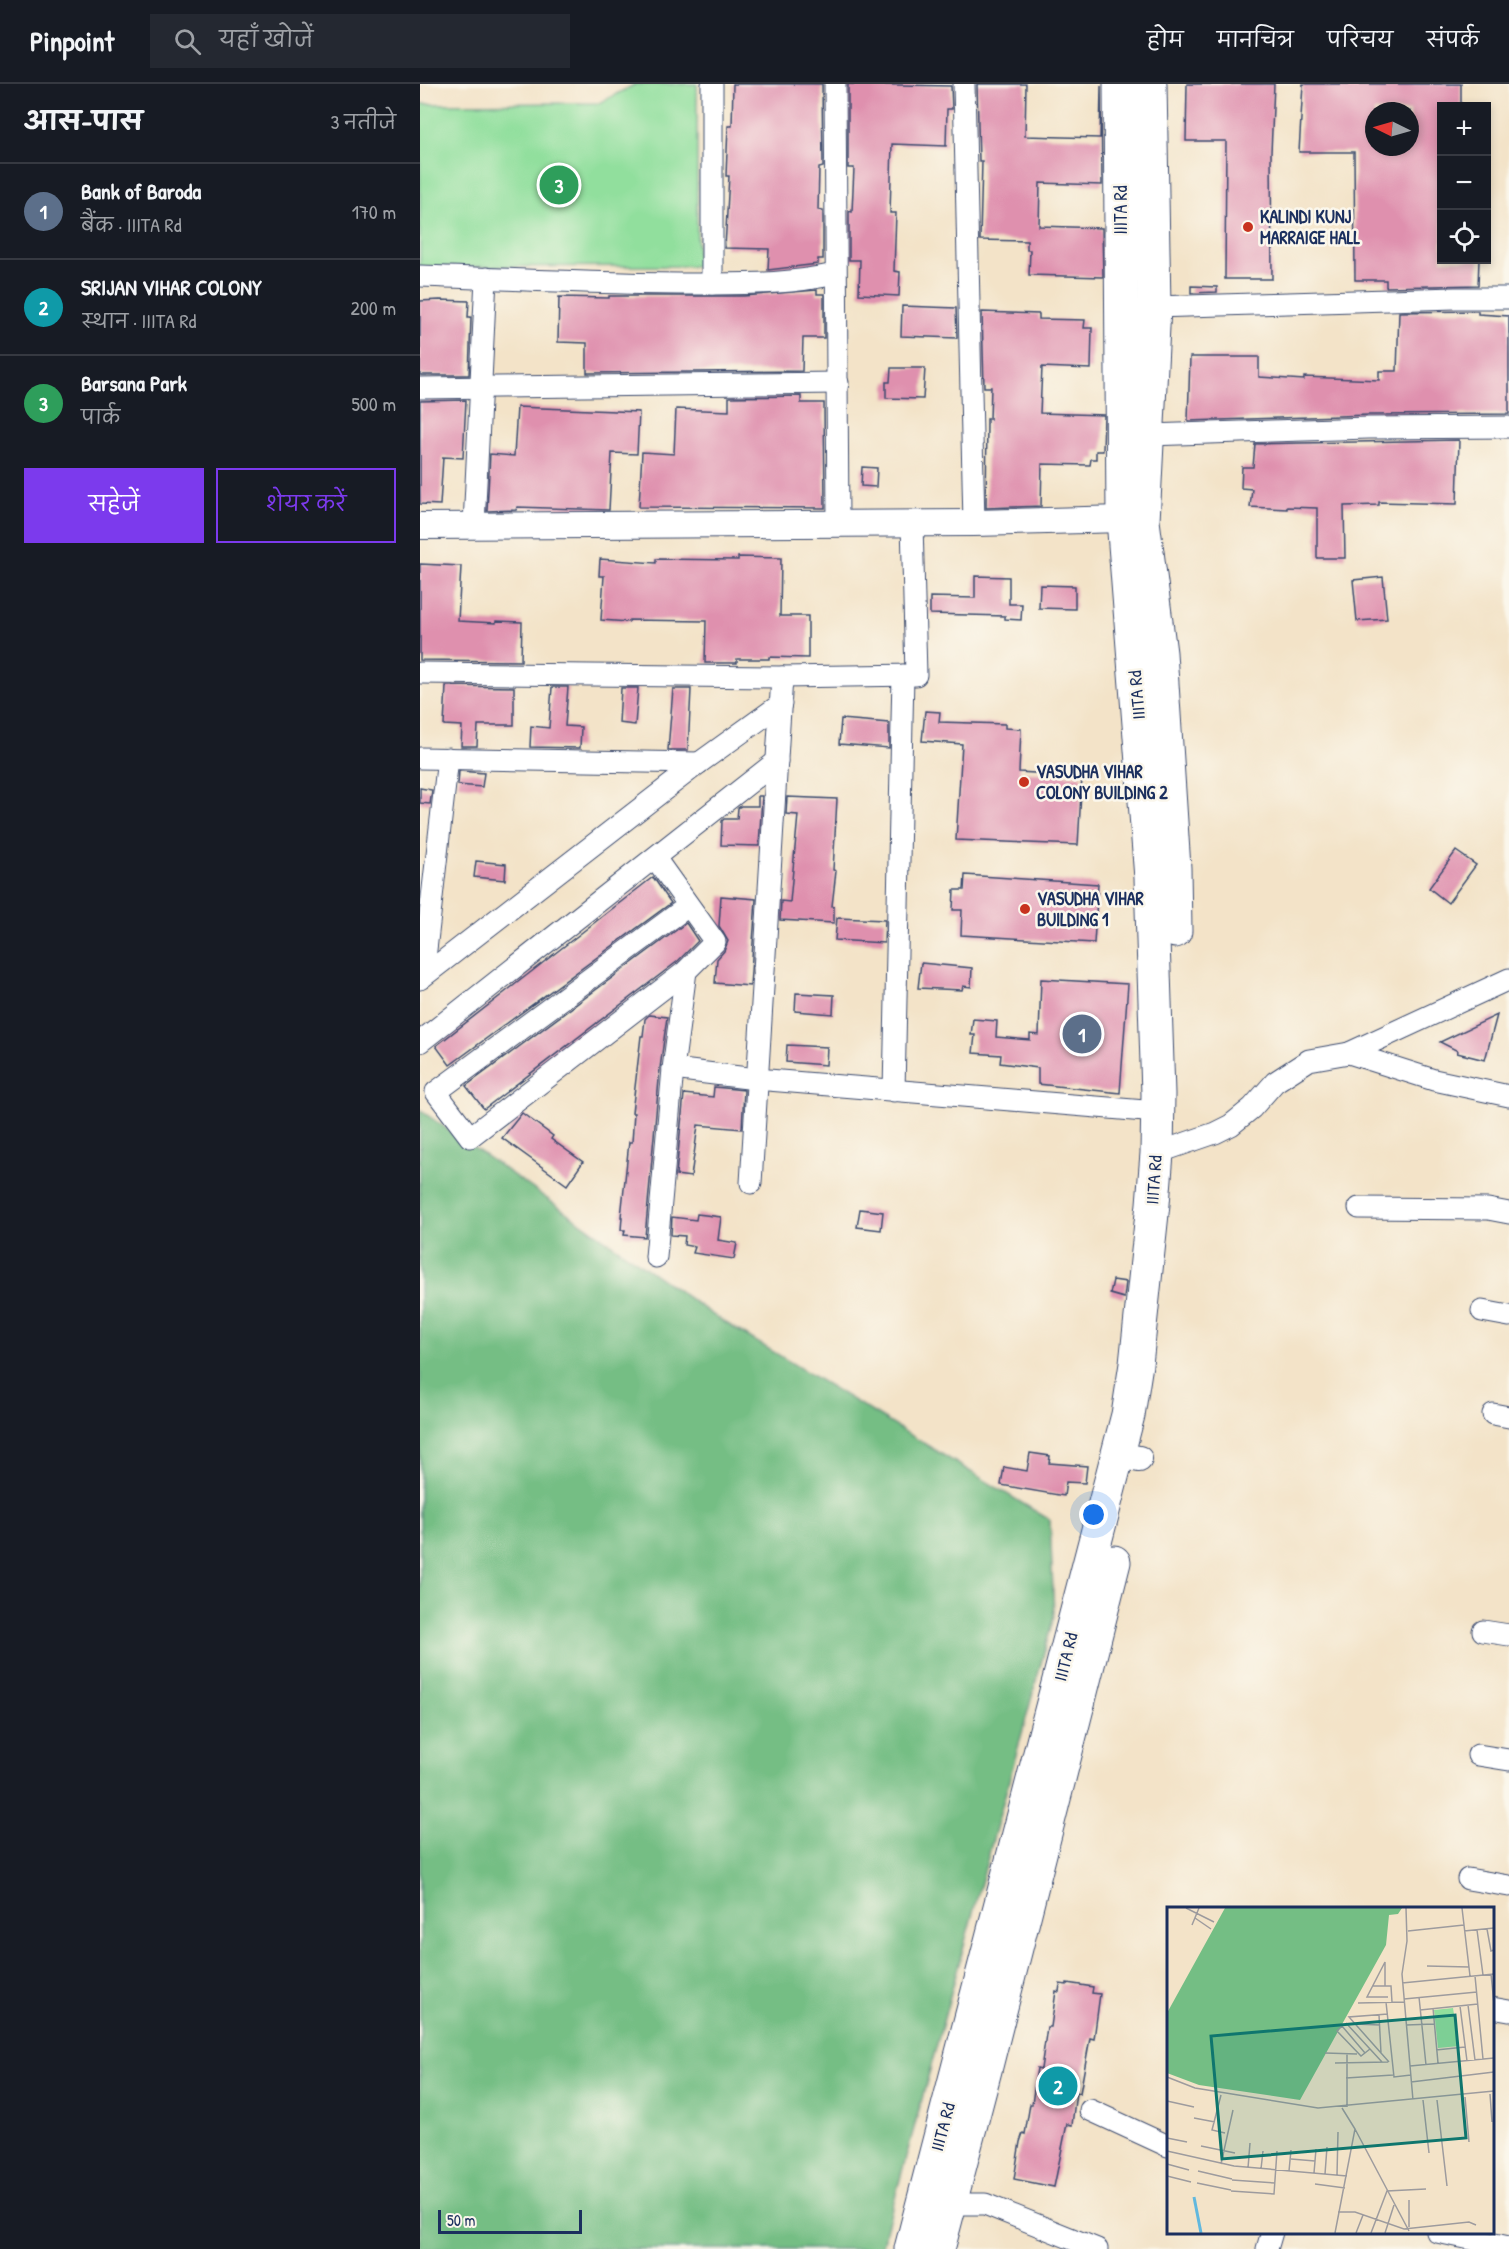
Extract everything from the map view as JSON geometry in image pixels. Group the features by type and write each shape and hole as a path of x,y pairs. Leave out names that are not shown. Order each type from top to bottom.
{"main road":[{"name":"IIITA Rd","path":"1120,84 1133,520 1151,878 1157,1112 1166,1150"},
{"name":"IIITA Rd","path":"911,2249 1128,1457 1158,1371 1166,1150 1178,1080 1174,867 1160,653 1133,520 1148,435 1154,307 1150,84"},
{"name":"IIITA Rd","path":"938,2249 985,2070 1128,1457"}],"street":[{"path":"712,84 712,284"},
{"path":"835,84 838,523"},
{"path":"964,84 974,523"},
{"path":"420,276 662,285 757,284 814,279 835,274"},
{"path":"474,525 486,279"},
{"path":"1154,307 1509,298"},
{"path":"420,388 838,383"},
{"path":"1148,435 1369,428 1509,427"},
{"path":"420,526 1133,520"},
{"path":"420,673 782,677 916,675 912,523"},
{"path":"894,1091 903,675"},
{"path":"751,1183 782,677"},
{"path":"422,977 699,763 781,704"},
{"path":"420,758 699,763"},
{"path":"422,977 448,758"},
{"path":"420,1042 777,761"},
{"path":"655,858 715,942 686,971 470,1137 436,1092 688,906"},
{"path":"656,1257 673,1069 686,971"},
{"path":"1166,1150 1231,1125 1252,1108 1275,1082 1309,1060 1349,1053 1509,979"},
{"path":"1349,1053 1434,1080 1509,1096"},
{"path":"673,1069 756,1079 1157,1112"},
{"path":"1359,1208 1488,1209 1509,1213"},
{"path":"1482,1311 1509,1316"},
{"path":"1483,1631 1509,1635"},
{"path":"1478,1755 1509,1760"},
{"path":"1468,1879 1509,1886"},
{"path":"1494,2008 1509,2011"},
{"path":"1090,2110 1167,2146"},
{"path":"950,2204 985,2204 1097,2249"},
{"path":"1267,2249 1271,2234"},
{"path":"1432,2249 1436,2234"},
{"path":"1447,2234 1509,2247"}],"green space":[{"path":"636,84 697,84 697,266 420,267 420,104 599,103"},
{"path":"420,1110 716,1317 1050,1520 1054,1616 881,2249 420,2249"}],"building":[{"path":"733,84 822,84 823,167 819,168 818,210 823,211 823,259 818,259 818,264 768,270 769,249 725,248 729,176 726,176 728,126 732,126"},
{"path":"848,84 951,86 952,109 947,109 946,146 892,144 890,213 896,213 894,271 900,272 899,296 859,294 860,260 849,260 849,211 852,212 854,168 848,168"},
{"path":"977,84 1026,84 1025,136 1100,138 1101,86 1102,185 1040,183 1039,226 1102,228 1103,277 1029,275 1030,250 1027,250 1027,241 980,240 982,161 979,161"},
{"path":"1187,84 1274,84 1271,153 1272,279 1225,279 1226,141 1186,141"},
{"path":"1303,84 1461,84 1461,102 1437,102 1437,264 1479,264 1478,285 1386,287 1386,280 1355,280 1354,152 1299,152"},
{"path":"1191,286 1217,287 1217,292 1191,293"},
{"path":"817,290 817,294 824,294 824,338 803,338 802,371 587,373 587,343 558,342 559,297 744,296"},
{"path":"420,301 469,301 468,317 471,317 469,375 420,375"},
{"path":"902,306 956,308 957,338 901,336"},
{"path":"1478,311 1478,314 1509,316 1509,414 1369,415 1188,421 1190,357 1259,357 1259,377 1304,380 1304,377 1379,380 1379,371 1397,371 1399,312"},
{"path":"982,312 1039,314 1039,319 1085,320 1084,328 1092,328 1091,369 1042,367 1040,413 1104,415 1103,451 1096,451 1096,459 1091,459 1090,465 1042,464 1041,506 986,508 987,419 990,419 991,387 984,387"},
{"path":"891,368 925,368 923,399 886,398 886,382 890,382"},
{"path":"801,396 801,403 824,403 825,508 639,507 642,452 674,454 676,409 729,411 729,397"},
{"path":"466,400 463,458 443,457 440,505 420,504 420,401"},
{"path":"517,407 639,412 637,454 612,453 609,510 517,507 516,510 487,511 490,454 514,456"},
{"path":"1459,440 1457,504 1379,502 1379,505 1344,506 1345,558 1317,558 1317,508 1250,507 1252,489 1241,488 1242,467 1253,467 1255,444"},
{"path":"862,467 877,468 876,487 861,486"},
{"path":"738,557 781,558 780,616 808,616 808,658 769,657 769,659 737,659 737,663 705,663 706,621 601,620 604,576 599,576 600,559 656,563 656,559 738,560"},
{"path":"420,564 461,566 458,621 522,622 521,661 420,660"},
{"path":"975,576 1009,577 1009,604 1022,604 1021,620 1005,619 1005,616 930,614 930,597 975,598"},
{"path":"1383,577 1387,619 1357,621 1353,580"},
{"path":"1040,585 1075,586 1075,609 1039,608"},
{"path":"446,686 514,687 514,725 478,725 477,746 461,746 462,726 444,725"},
{"path":"552,687 568,687 565,726 581,727 580,748 530,747 531,726 549,728"},
{"path":"621,688 638,688 635,725 619,723"},
{"path":"673,689 691,689 688,750 668,750"},
{"name":"VASUDHA VIHAR COLONY BUILDING 2","path":"925,711 940,712 939,722 1005,724 1005,728 1021,729 1019,772 1082,776 1078,845 956,840 962,744 922,741"},
{"path":"841,719 889,723 889,748 839,744"},
{"path":"459,771 484,773 482,787 458,785"},
{"path":"420,788 432,790 430,804 420,803"},
{"path":"758,796 762,796 759,846 721,845 722,821 737,819 738,808 741,806 758,806"},
{"path":"787,797 837,799 833,870 836,871 832,906 834,907 834,923 780,920 781,901 790,902 798,815 786,814"},
{"path":"1456,851 1476,865 1448,903 1429,888"},
{"path":"476,861 506,864 505,880 474,877"},
{"name":"VASUDHA VIHAR BUILDING 1","path":"965,875 1098,884 1094,943 961,935 962,910 953,910 954,890 964,890"},
{"path":"653,877 671,903 450,1065 436,1046"},
{"path":"721,896 756,899 750,986 715,983 717,959 724,951 728,941 719,926"},
{"path":"837,918 885,920 884,943 835,940"},
{"path":"686,923 698,941 678,961 484,1109 466,1086"},
{"path":"921,963 972,968 971,987 963,986 962,990 918,988"},
{"path":"1041,979 1128,984 1120,1093 1038,1084 1038,1068 1000,1063 1001,1055 973,1053 975,1035 971,1035 973,1019 997,1021 996,1037 1030,1040 1030,1034 1039,1035"},
{"path":"796,993 834,995 833,1014 795,1011"},
{"path":"649,1015 667,1017 660,1068 645,1237 624,1235 625,1230 621,1230 621,1217 629,1142 632,1142 634,1113 632,1113 641,1036 643,1036 645,1019"},
{"path":"1497,1015 1485,1060 1457,1053 1458,1051 1440,1042"},
{"path":"787,1045 827,1047 826,1065 786,1062"},
{"path":"714,1087 744,1090 742,1129 698,1125 691,1177 676,1175 684,1094 713,1097"},
{"path":"522,1113 553,1136 551,1139 583,1162 567,1185 502,1138"},
{"path":"860,1209 883,1212 881,1230 857,1227"},
{"path":"697,1214 721,1217 718,1240 737,1243 734,1259 693,1253 695,1247 684,1245 685,1236 671,1235 672,1217 696,1220"},
{"path":"1113,1280 1126,1282 1124,1298 1110,1294"},
{"path":"1030,1453 1050,1456 1049,1463 1087,1466 1085,1483 1066,1482 1064,1496 1001,1485 1004,1467 1027,1471"},
{"path":"1067,1983 1093,1987 1092,1993 1100,1994 1094,2039 1090,2038 1080,2093 1076,2092 1072,2125 1067,2124 1054,2187 1014,2179 1020,2142 1023,2133 1025,2134 1030,2104 1032,2104 1037,2068 1041,2069 1047,2027 1051,2027 1056,1991 1059,1992 1060,1984 1067,1985"}],"place":[{"name":"Barsana Park","path":"559,185"},
{"name":"KALINDI KUNJ MARRAIGE HALL","path":"1248,227"},
{"name":"VASUDHA VIHAR COLONY BUILDING 2","path":"1024,782"},
{"name":"VASUDHA VIHAR BUILDING 1","path":"1025,909"},
{"name":"Bank of Baroda","path":"1082,1034"},
{"name":"SRIJAN VIHAR COLONY","path":"1058,2086"}]}
